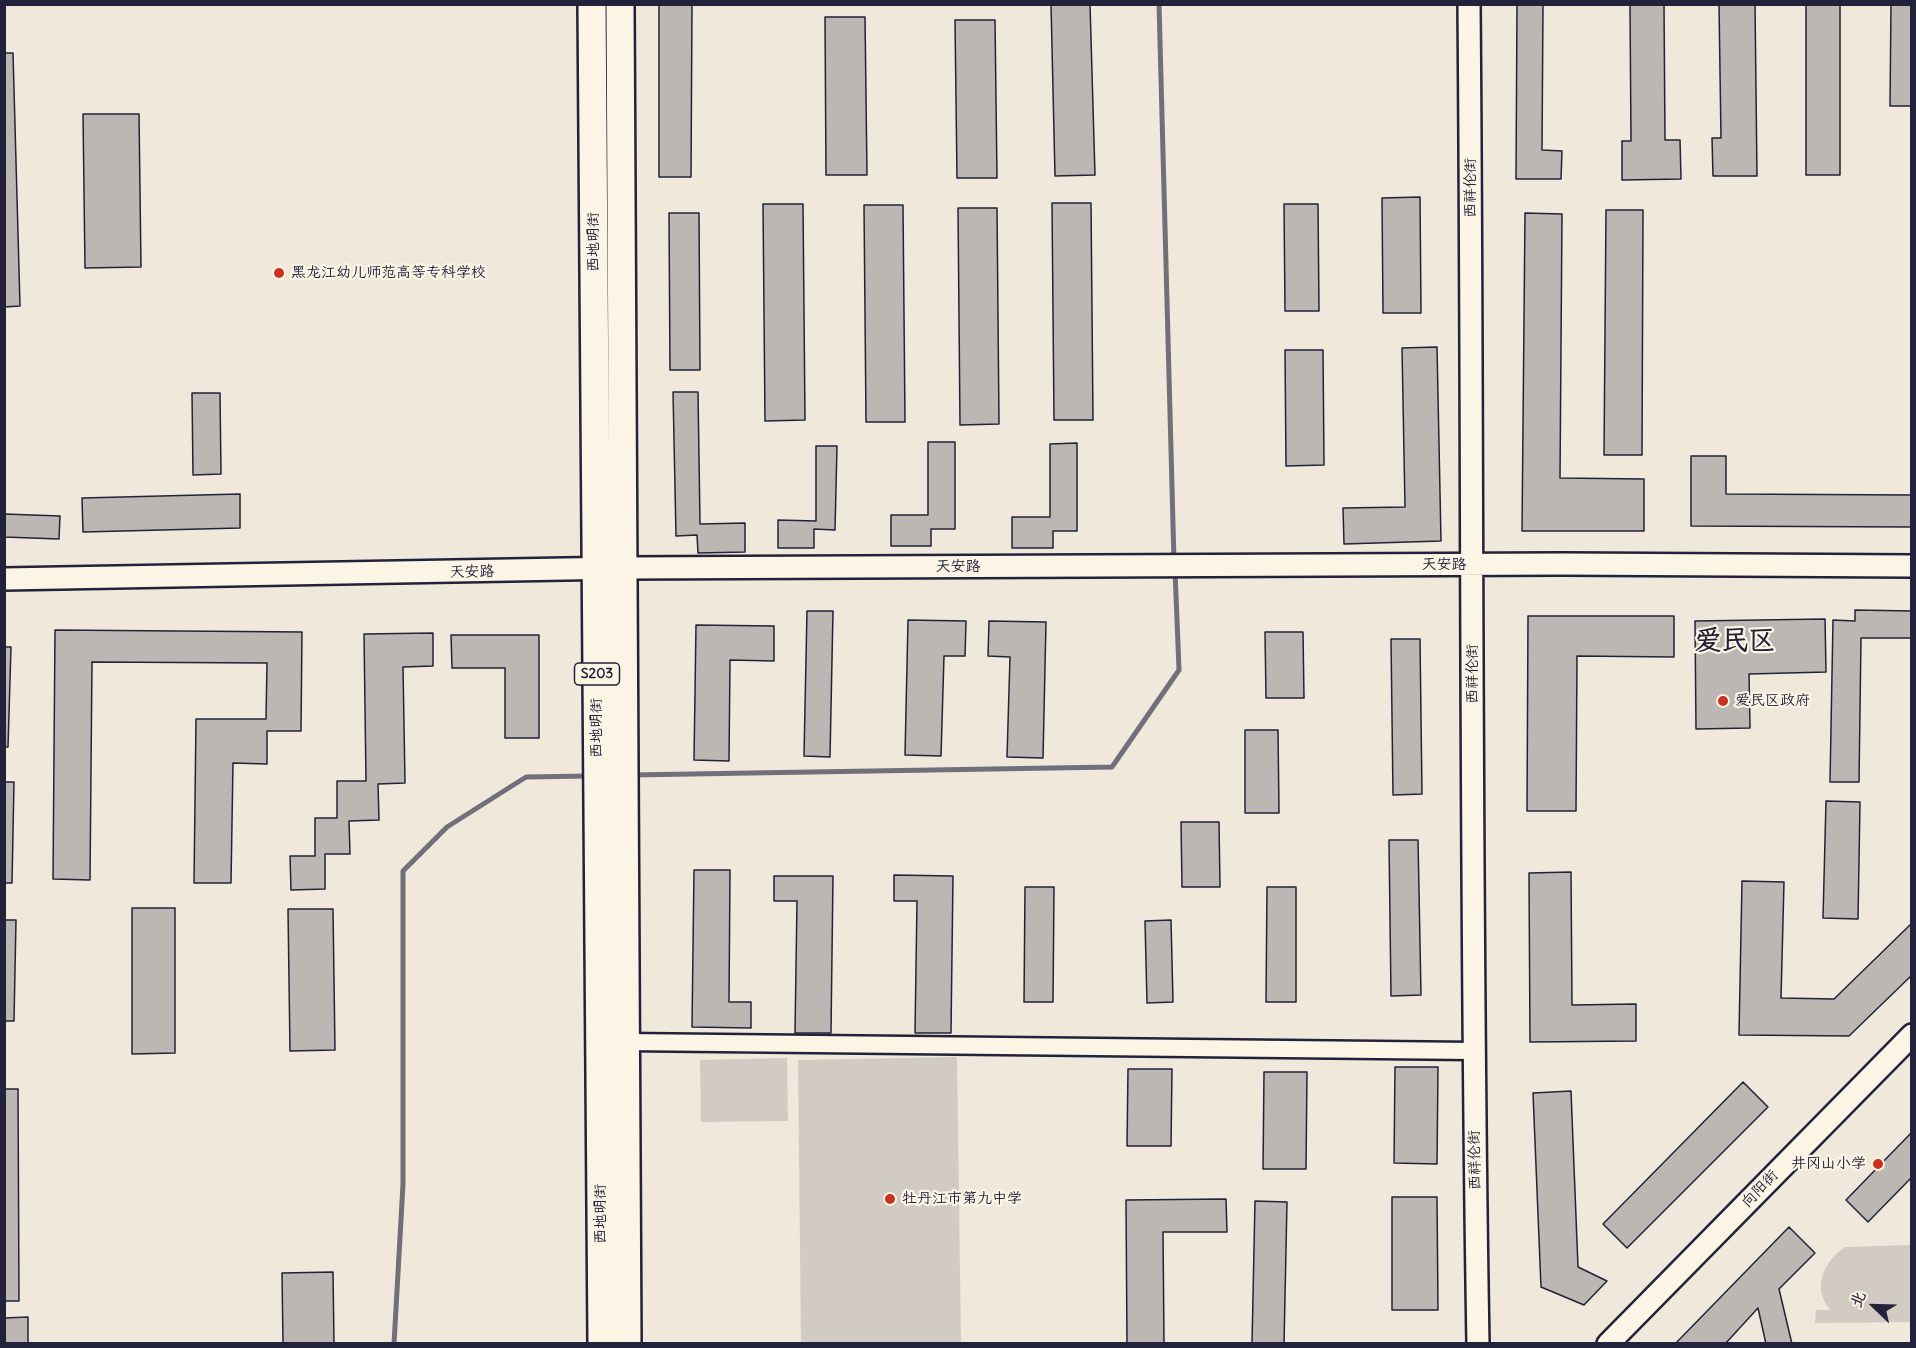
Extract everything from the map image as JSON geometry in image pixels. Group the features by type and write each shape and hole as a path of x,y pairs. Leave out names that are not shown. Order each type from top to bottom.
{"main road":[{"name":"西地明街","path":"592,4 625,1042 627,1344"},
{"name":"西地明街","path":"602,1344 609,569 620,4"}],"street":[{"name":"西祥伦街","path":"1469,4 1473,565 1473,1052 1478,1344"},
{"name":"天安路","path":"4,579 609,569 1473,565 1911,566"},
{"name":"向阳街","path":"1608,1344 1911,1035"},
{"path":"625,1042 1473,1052"}],"shaded area":[{"path":"957,1057 961,1343 801,1343 798,1060"},
{"path":"787,1058 788,1121 701,1122 700,1060"},
{"path":"1911,1245 1911,1322 1815,1323 1816,1310 1830,1310 1825,1302 1821,1284 1826,1268 1837,1253 1845,1247"}],"building":[{"path":"659,4 692,4 691,177 659,177"},
{"path":"1051,4 1090,4 1095,175 1055,176"},
{"path":"1517,4 1543,4 1542,150 1562,151 1561,179 1516,179"},
{"path":"1630,4 1664,4 1665,140 1680,140 1681,179 1622,180 1622,141 1631,141"},
{"path":"1719,4 1755,4 1757,176 1713,176 1712,138 1721,138"},
{"path":"1806,4 1840,4 1840,175 1806,175"},
{"path":"1891,4 1912,4 1912,106 1890,106"},
{"path":"825,17 865,17 867,175 826,175"},
{"path":"955,20 995,20 997,178 957,178"},
{"path":"4,53 13,53 20,306 4,307"},
{"path":"83,114 139,114 141,267 85,268"},
{"path":"1420,197 1421,313 1383,313 1382,198"},
{"path":"1052,203 1091,203 1093,420 1054,420"},
{"path":"763,204 803,204 805,420 765,421"},
{"path":"1284,204 1318,204 1319,311 1285,311"},
{"path":"864,205 903,205 905,422 866,422"},
{"path":"958,208 997,208 999,424 960,425"},
{"path":"1606,210 1643,210 1642,455 1604,455"},
{"path":"669,213 699,213 700,370 670,370"},
{"path":"1525,213 1562,214 1560,478 1644,479 1644,531 1522,531"},
{"path":"1437,347 1441,541 1344,544 1343,508 1405,507 1402,348"},
{"path":"1285,350 1323,350 1324,465 1286,466"},
{"path":"673,392 698,392 700,524 745,523 745,552 698,553 697,535 676,536"},
{"path":"192,393 220,393 221,474 193,475"},
{"path":"928,442 955,442 955,529 931,529 931,546 891,546 891,515 928,515"},
{"path":"1077,443 1077,531 1053,531 1053,548 1012,548 1012,517 1050,517 1050,444"},
{"path":"816,446 837,446 835,530 814,529 814,548 778,548 778,520 816,521"},
{"path":"1691,456 1726,456 1726,494 1912,495 1912,527 1691,526"},
{"path":"240,494 240,528 83,532 82,498"},
{"path":"4,514 60,516 59,539 4,537"},
{"path":"1855,610 1912,611 1912,638 1861,638 1859,782 1830,782 1833,620 1855,621"},
{"path":"807,611 833,611 830,757 804,756"},
{"path":"1528,616 1674,616 1674,657 1577,656 1576,811 1527,811"},
{"name":"爱民区政府","path":"1825,619 1826,672 1749,674 1750,728 1696,729 1695,621"},
{"path":"908,620 966,621 965,656 944,656 941,756 905,755"},
{"path":"989,621 1046,622 1043,758 1007,757 1010,657 988,656"},
{"path":"696,625 774,626 774,661 730,660 729,761 694,760"},
{"path":"55,630 302,632 301,731 267,731 267,764 233,763 231,883 194,883 196,719 266,719 267,663 92,662 90,880 53,879"},
{"path":"1265,632 1303,632 1304,698 1266,698"},
{"path":"433,633 433,666 403,667 405,783 378,784 379,820 349,821 350,854 325,854 325,889 291,890 290,856 315,856 315,818 337,818 337,781 366,781 364,634"},
{"path":"451,635 539,635 539,738 505,738 505,668 452,668"},
{"path":"1391,639 1420,639 1422,794 1393,795"},
{"path":"4,647 11,647 8,747 4,747"},
{"path":"1245,730 1278,730 1279,813 1245,813"},
{"path":"4,782 14,782 12,883 4,883"},
{"path":"1826,801 1860,802 1858,919 1823,918"},
{"path":"1181,822 1219,822 1220,887 1182,887"},
{"path":"1389,840 1418,840 1421,995 1391,996"},
{"path":"694,870 730,870 729,1002 751,1002 751,1028 692,1027"},
{"path":"1571,872 1572,1005 1636,1004 1636,1041 1530,1042 1529,873"},
{"path":"894,875 953,876 951,1033 915,1033 917,901 894,901"},
{"path":"774,876 833,876 831,1033 795,1033 797,901 774,901"},
{"path":"1742,881 1784,882 1781,998 1834,999 1912,923 1912,975 1849,1036 1739,1035"},
{"path":"1025,887 1054,887 1053,1002 1024,1002"},
{"path":"1267,887 1296,887 1296,1002 1266,1002"},
{"path":"132,908 175,908 175,1053 132,1054"},
{"path":"288,909 333,909 335,1050 290,1051"},
{"path":"4,920 16,920 14,1021 4,1021"},
{"path":"1171,920 1173,1002 1147,1003 1145,921"},
{"path":"1395,1067 1438,1067 1437,1164 1394,1163"},
{"path":"1128,1069 1172,1069 1171,1146 1127,1146"},
{"path":"1264,1072 1307,1072 1306,1169 1263,1169"},
{"path":"1743,1082 1768,1107 1627,1248 1603,1224"},
{"path":"4,1089 18,1089 19,1301 4,1301"},
{"path":"1571,1091 1578,1267 1607,1281 1584,1305 1541,1287 1533,1093"},
{"path":"1912,1132 1912,1177 1868,1222 1846,1200"},
{"path":"1392,1197 1437,1197 1438,1310 1392,1310"},
{"path":"1226,1199 1227,1232 1163,1232 1164,1344 1127,1344 1126,1200"},
{"path":"1255,1201 1287,1202 1284,1344 1252,1344"},
{"path":"1789,1227 1815,1253 1779,1289 1792,1344 1766,1344 1758,1308 1725,1344 1675,1344"},
{"path":"333,1272 334,1344 283,1344 282,1273"},
{"path":"28,1317 28,1344 4,1344 4,1318"}],"waterway":[{"path":"1159,4 1174,561"},
{"path":"631,775 1112,767 1179,670 1175,570"},
{"path":"394,1344 403,1184 403,871 447,827 526,777 589,776"}],"place":[{"name":"黑龙江幼儿师范高等专科学校","path":"279,273"},
{"name":"爱民区政府","path":"1723,701"},
{"name":"井冈山小学","path":"1878,1164"},
{"name":"牡丹江市第九中学","path":"890,1199"}],"district":[{"name":"爱民区","path":"1735,641"}]}
